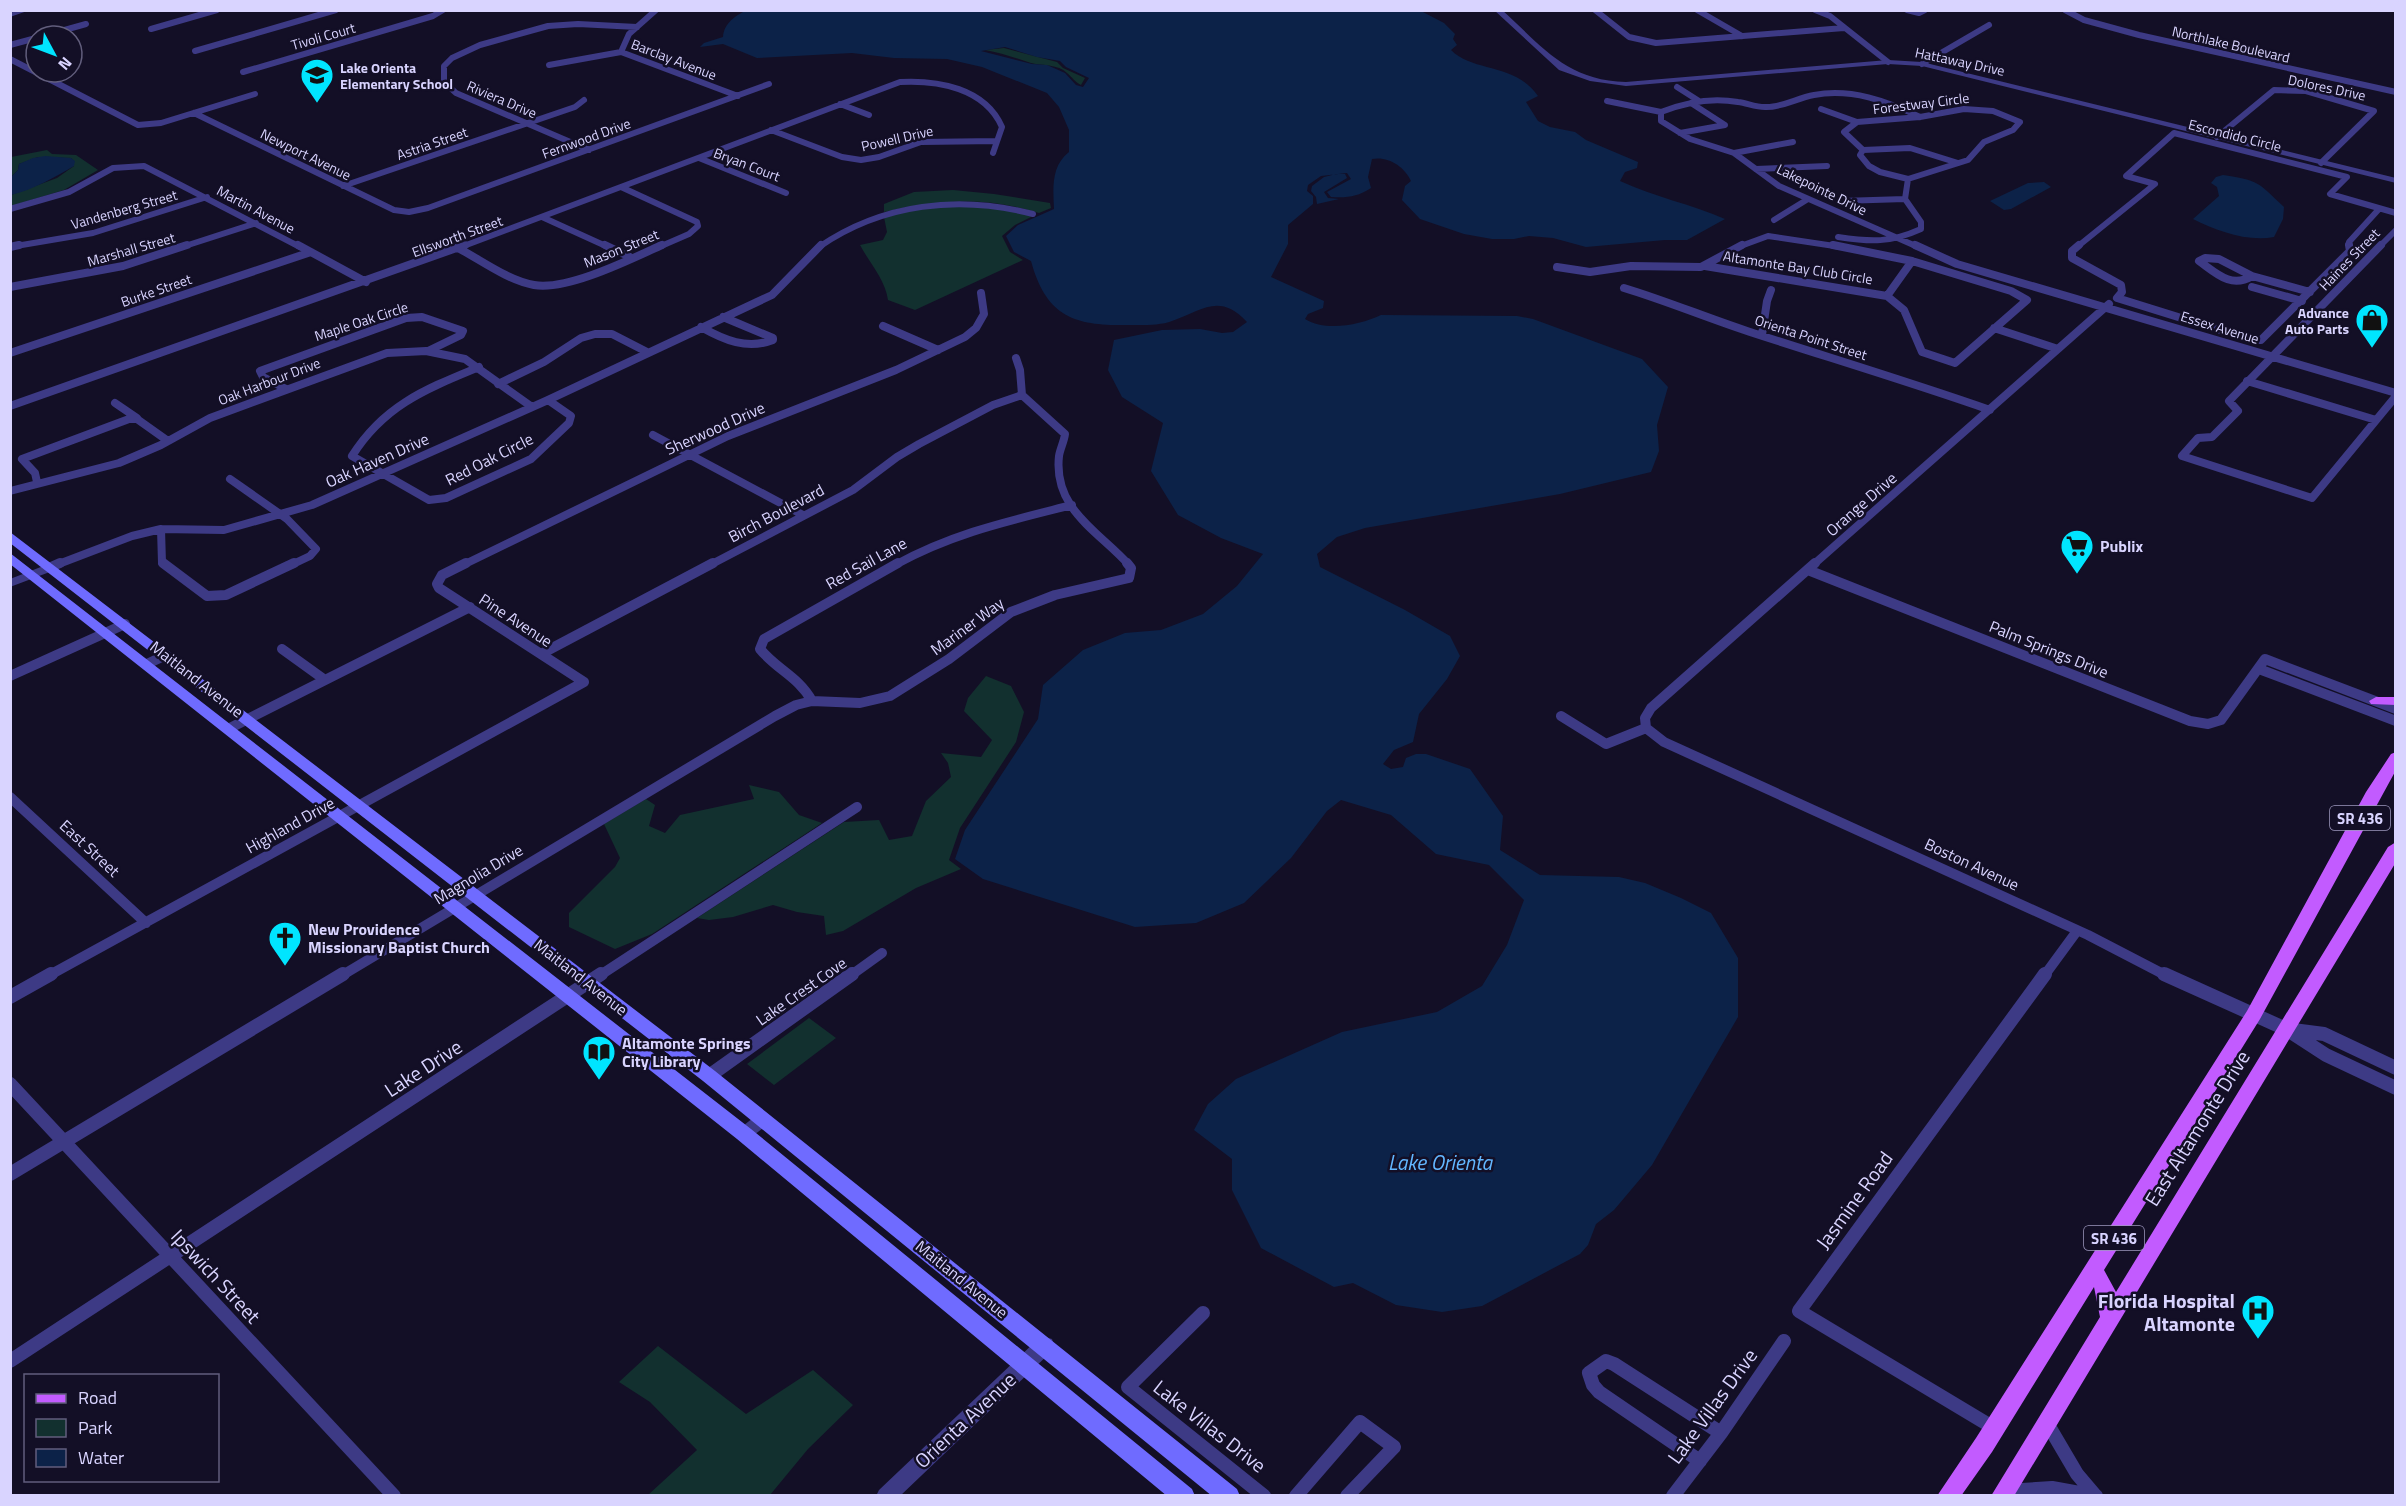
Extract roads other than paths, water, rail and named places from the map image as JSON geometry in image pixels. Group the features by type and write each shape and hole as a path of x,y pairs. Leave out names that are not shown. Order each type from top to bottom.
{"main road":[{"name":"Maitland Avenue","path":"10,536 709,1076 1229,1496"},
{"name":"Maitland Avenue","path":"10,557 744,1134 1184,1496"},
{"path":"2376,701 2396,701"},
{"name":"SR 436","path":"1948,1496 1994,1428 2254,1014 2374,792 2396,757"},
{"name":"East Altamonte Drive","path":"2004,1493 2396,847"},
{"path":"2093,1270 2105,1287 2110,1317"}],"street":[{"path":"10,15 27,10"},
{"path":"151,28 218,10"},
{"path":"195,51 336,10"},
{"name":"Barclay Avenue","path":"656,10 624,42 621,52 738,96"},
{"name":"Hattaway Drive","path":"1497,10 1562,68 1574,74 1608,83 1626,84 1888,62 1922,64 2396,181"},
{"path":"1595,10 1629,37 1647,42 1844,28"},
{"path":"1697,10 1742,36"},
{"path":"1815,10 1830,16 1888,62"},
{"path":"1907,10 1919,13 1925,10"},
{"name":"Northlake Boulevard","path":"2065,10 2084,20 2130,33 2396,92"},
{"name":"Tivoli Court","path":"243,72 444,11"},
{"path":"577,24 586,14"},
{"name":"Riviera Drive","path":"589,150 449,88 444,82 445,63 468,50 531,29 577,24 637,27"},
{"path":"1922,64 1989,25"},
{"path":"549,65 621,52"},
{"path":"12,61 130,123 147,125 255,94"},
{"name":"Ellsworth Street","path":"12,404 459,249 892,84 908,81 958,89 991,106 1002,127 997,141"},
{"name":"Fernwood Drive","path":"409,212 428,208 770,84"},
{"path":"1677,87 1699,101"},
{"name":"Dolores Drive","path":"2217,137 2279,89 2313,94 2363,106 2374,111 2321,163"},
{"path":"1607,101 1661,112 1680,104 1699,101 1731,100 1769,107 1813,95 1835,92 1880,101 1920,117"},
{"name":"Astria Street","path":"343,186 574,107 584,100"},
{"path":"1680,133 1725,125 1690,103"},
{"path":"840,104 869,115"},
{"path":"1821,109 1857,122"},
{"name":"Forestway Circle","path":"1964,109 1985,109 2009,114 2020,122 2013,130 1984,142 1968,160 1908,179 1880,172 1869,166 1860,155 1863,150 1844,132 1857,122 1920,117 1964,109"},
{"name":"Lakepointe Drive","path":"1661,112 1661,121 1690,139 1734,153 1779,186 1808,199 1957,264 2105,307"},
{"name":"Newport Avenue","path":"194,113 394,210 409,212"},
{"name":"Powell Drive","path":"771,130 842,157 861,160 879,157 921,142 997,141"},
{"name":"Escondido Circle","path":"2117,298 2122,292 2121,285 2072,258 2072,251 2155,184 2126,176 2174,133 2347,177 2330,194 2396,213"},
{"path":"993,153 997,141"},
{"path":"1734,153 1793,142"},
{"path":"1863,150 1910,148 1958,163"},
{"name":"Bryan Court","path":"699,158 786,193"},
{"name":"Martin Avenue","path":"10,209 69,192 113,168 133,166 152,168 366,282"},
{"path":"1755,170 1827,166"},
{"path":"1838,237 1882,243 1900,239 1921,229 1921,222 1905,199 1908,179"},
{"name":"Mason Street","path":"459,249 531,284 550,286 571,282 689,234 698,226 692,218 621,187"},
{"name":"Vandenberg Street","path":"10,247 93,233 207,197"},
{"path":"1774,220 1808,199"},
{"path":"1841,201 1905,199"},
{"name":"Oak Haven Drive","path":"51,567 132,536 161,530 224,530 312,505 548,400 783,288 813,251 838,233 888,213 958,203 1009,206 1033,214"},
{"path":"2105,307 2117,298 2252,340 2261,340 2350,251 2349,242 2379,209"},
{"path":"542,217 630,257"},
{"name":"Marshall Street","path":"10,286 123,267 256,223"},
{"name":"Haines Street","path":"2376,420 2312,498 2182,456 2198,438 2212,437 2238,411 2229,401 2396,230"},
{"name":"Altamonte Bay Club Circle","path":"1557,267 1590,272 1631,266 1705,266 1887,296 1904,310 1922,352 1955,363 2027,300 2012,291 1912,261 1826,244 1768,236 1730,250 1705,266"},
{"name":"Burke Street","path":"10,353 311,252"},
{"path":"2252,276 2246,281 2235,283 2226,280 2199,261 2208,257 2225,262 2252,276 2310,292"},
{"name":"Altamonte Bay Club Circle","path":"1887,296 1912,261"},
{"path":"2252,287 2302,301"},
{"name":"Orienta Point Street","path":"1624,288 1990,410"},
{"path":"1762,335 1766,324 1764,302 1771,290"},
{"name":"Sherwood Drive","path":"438,580 448,572 728,436 896,370 938,350 976,328 984,314 981,293"},
{"name":"Essex Avenue","path":"2105,307 2271,356 2395,396"},
{"name":"Orange Drive","path":"1646,728 1645,718 1651,708 2105,307"},
{"name":"Maple Oak Circle","path":"286,389 263,377 260,371 406,318 422,317 463,332 428,352"},
{"path":"701,327 736,343 757,346 773,340 773,338 723,317"},
{"path":"884,326 938,350"},
{"path":"1994,328 2058,349"},
{"path":"498,384 544,362 581,338 595,334 612,334 647,351"},
{"name":"Oak Harbour Drive","path":"10,491 37,482 101,469 168,441 188,427 387,353 428,352 463,358 479,367 498,384 532,407"},
{"path":"1016,358 1020,370 1022,395"},
{"path":"384,473 352,456 363,436 403,399 479,367"},
{"path":"2247,381 2376,420 2395,396"},
{"name":"Mariner Way","path":"812,701 860,703 890,696 949,659 1011,612 1055,595 1129,578 1131,568 1125,560 1092,532 1072,505 1059,472 1059,455 1065,434 1022,395"},
{"name":"Birch Boulevard","path":"541,654 854,490 890,462 919,444 993,405 1022,395"},
{"name":"Red Oak Circle","path":"384,473 429,500 446,498 531,459 547,446 569,423 571,416 548,400"},
{"path":"115,403 168,441"},
{"path":"37,482 35,472 22,459 99,429 129,419 137,419"},
{"path":"653,435 803,515"},
{"path":"161,530 162,563 207,596 226,595 310,556 316,549 303,533 283,515 230,479"},
{"name":"Red Sail Lane","path":"812,701 805,686 794,675 765,657 760,649 764,639 922,550 972,530 1072,505"},
{"path":"10,584 51,567"},
{"name":"Palm Springs Drive","path":"1808,570 2190,721 2208,724 2221,720 2262,664"},
{"name":"Pine Avenue","path":"438,580 439,588 584,682"},
{"path":"230,728 470,607"},
{"path":"10,676 125,624"},
{"path":"282,649 325,680"},
{"path":"147,664 166,655"},
{"path":"2262,664 2396,709"},
{"path":"2262,664 2396,721"},
{"name":"Highland Drive","path":"10,997 584,682"},
{"name":"Magnolia Drive","path":"10,1174 775,716 796,705 812,701"},
{"path":"1561,716 1606,744 1646,728"},
{"name":"Boston Avenue","path":"1646,728 1664,742 1685,752 2078,931 2161,973 2286,1029 2326,1055 2396,1088"},
{"name":"East Street","path":"10,797 146,923"},
{"name":"Lake Drive","path":"10,1361 857,807"},
{"name":"Jasmine Road","path":"1994,1428 1799,1311 2078,931"},
{"name":"Lake Crest Cove","path":"709,1076 882,953"},
{"name":"Boston Avenue","path":"2286,1029 2324,1034 2396,1068"},
{"name":"Ipswich Street","path":"10,1084 394,1496"},
{"path":"744,1134 763,1119"},
{"name":"Lake Villas Drive","path":"1203,1313 1128,1387 1264,1496"},
{"name":"Lake Villas Drive","path":"1673,1496 1721,1433 1784,1341"},
{"name":"Orienta Avenue","path":"886,1496 1045,1346"},
{"path":"1700,1461 1599,1392 1588,1373 1606,1361 1614,1364 1721,1433"},
{"path":"1296,1496 1360,1422 1394,1447 1347,1496"},
{"path":"2047,1423 2077,1474 2095,1495"},
{"path":"2004,1493 2052,1488 2095,1495"}],"water":[{"name":"Lake Orienta","path":"747,10 1421,11 1444,23 1455,34 1453,39 1457,45 1451,50 1460,57 1506,73 1528,85 1538,96 1526,102 1538,121 1550,127 1575,132 1586,140 1638,162 1637,168 1625,172 1620,181 1725,219 1687,240 1586,247 1553,238 1529,236 1492,239 1464,234 1420,219 1402,200 1405,186 1411,181 1408,176 1395,163 1378,158 1372,159 1368,177 1371,188 1361,193 1331,197 1327,192 1351,179 1347,173 1321,176 1308,185 1307,191 1313,196 1313,204 1288,225 1288,244 1271,277 1324,301 1323,308 1308,314 1305,319 1313,323 1343,326 1381,315 1517,316 1533,319 1642,359 1668,387 1657,425 1659,451 1651,472 1560,494 1365,528 1337,537 1317,554 1320,567 1405,610 1450,636 1460,656 1447,679 1419,714 1413,742 1394,750 1383,764 1391,769 1403,767 1406,758 1416,754 1426,754 1470,769 1503,816 1500,850 1540,875 1619,877 1645,883 1681,898 1711,913 1738,958 1738,1017 1652,1165 1614,1210 1596,1224 1588,1245 1580,1254 1482,1306 1442,1312 1396,1305 1353,1283 1334,1287 1261,1248 1232,1190 1232,1159 1194,1130 1208,1104 1236,1079 1342,1032 1437,1012 1482,986 1507,945 1524,900 1489,865 1436,854 1391,815 1341,800 1327,811 1291,858 1244,903 1196,923 1135,927 983,879 955,859 965,830 1038,719 1043,685 1083,650 1125,633 1161,630 1203,614 1237,586 1263,554 1221,538 1178,515 1151,471 1163,423 1122,397 1108,370 1114,340 1162,330 1200,329 1222,333 1233,332 1247,322 1237,313 1219,306 1210,306 1161,324 1143,325 1091,323 1065,314 1054,306 1045,294 1037,280 1031,261 1014,252 1006,236 1018,225 1054,209 1054,178 1059,164 1069,152 1069,130 1059,107 1047,93 982,67 947,59 894,58 852,53 757,58 723,44 700,47 704,43 723,37 728,24 734,17","holes":["1005,47 1060,61 1066,67 1089,78 1083,87 1076,85 1065,73 1047,65 1032,64 981,51"]},
{"path":"45,156 71,158 75,161 74,166 36,186 11,195 11,177 18,170 19,164"},
{"path":"1345,174 1347,178 1324,192 1328,198 1339,199 1317,204 1316,197 1311,191 1312,186 1324,177"},
{"path":"2223,175 2258,184 2284,207 2283,219 2274,237 2243,237 2212,228 2193,219 2219,196 2217,187 2211,183 2216,177"},
{"path":"2044,182 2051,187 2011,209 2004,210 1990,201 2028,183"}],"place":[{"name":"Lake Orienta Elementary School","path":"317,104"},
{"name":"Advance Auto Parts","path":"2372,349"},
{"name":"Publix","path":"2077,575"},
{"name":"New Providence Missionary Baptist Church","path":"285,967"},
{"name":"Altamonte Springs City Library","path":"599,1081"},
{"name":"Florida Hospital Altamonte","path":"2258,1340"}]}
